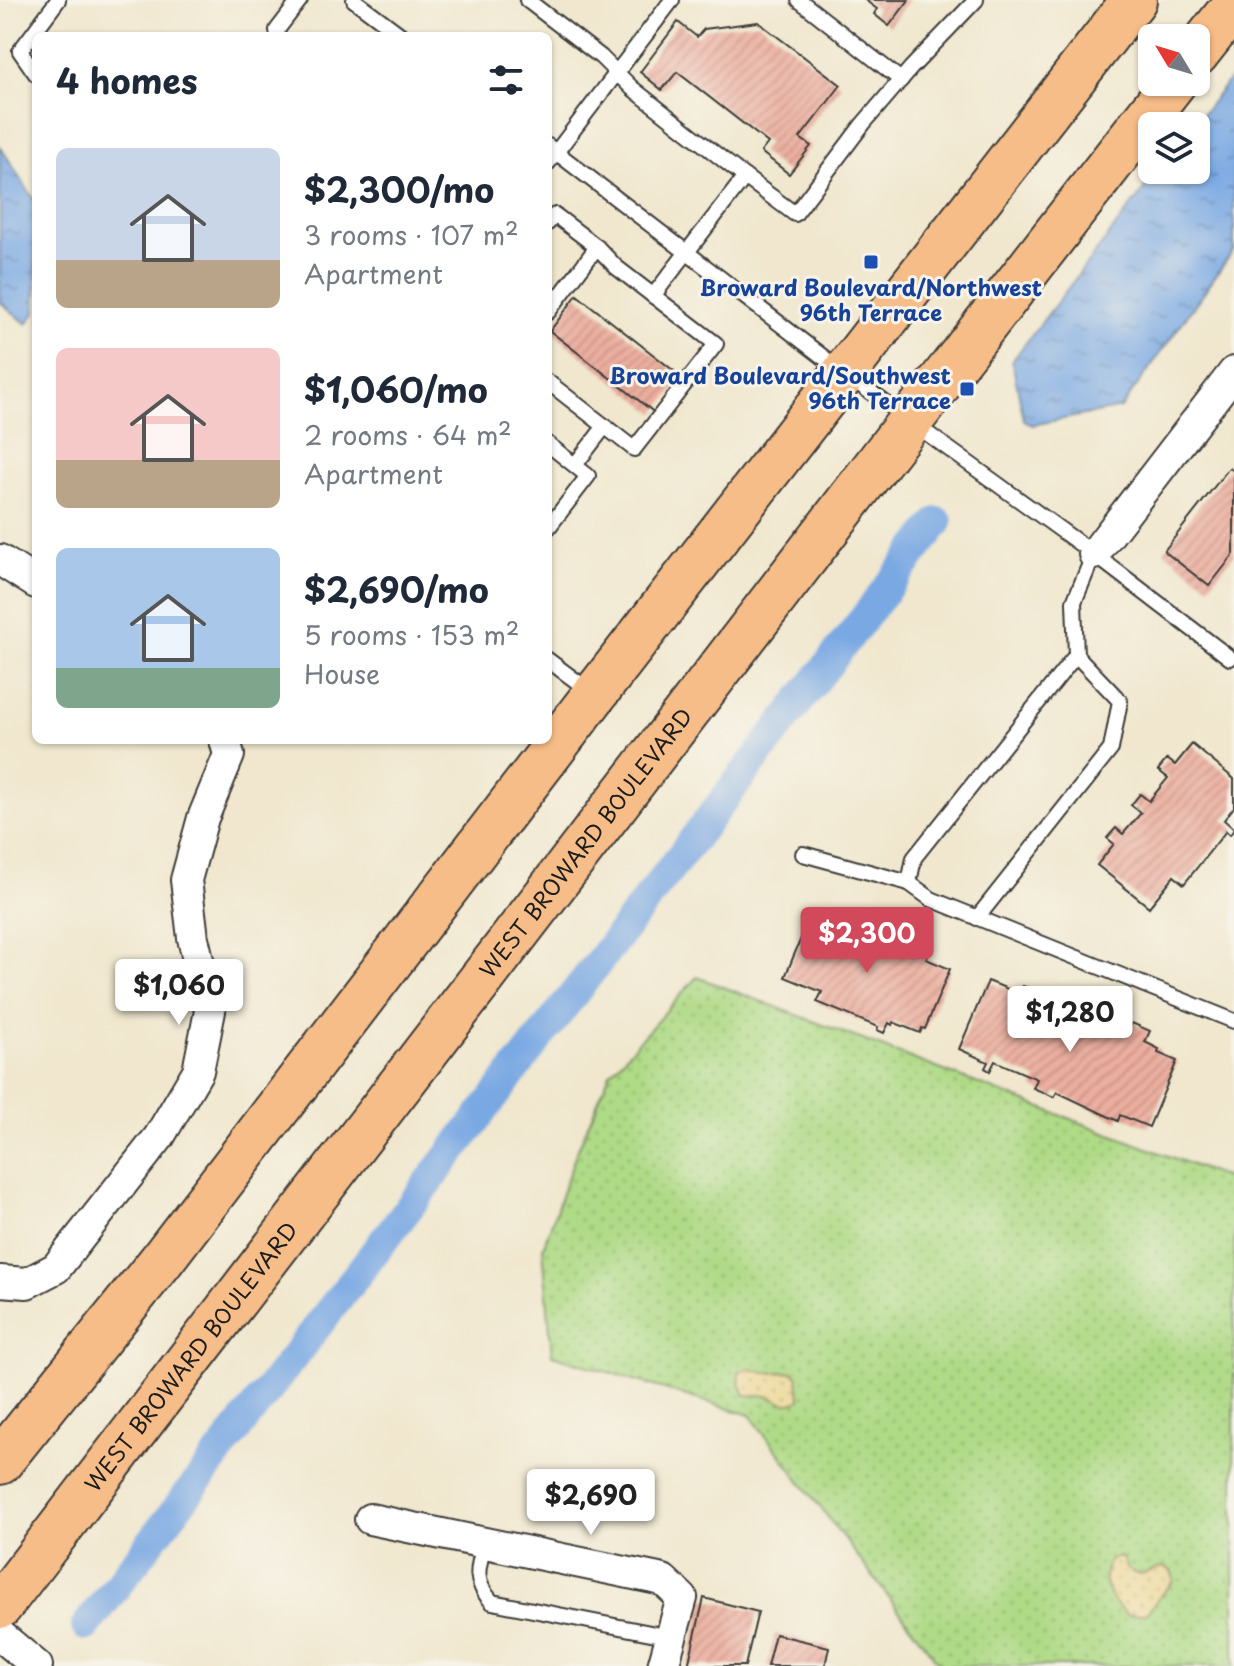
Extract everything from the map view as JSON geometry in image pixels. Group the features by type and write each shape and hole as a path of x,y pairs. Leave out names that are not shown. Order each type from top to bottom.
{"main road":[{"path":"0,1462 161,1261 595,694 1134,0"},
{"path":"1210,36 1234,6"},
{"name":"WEST BROWARD BOULEVARD","path":"0,1606 1163,96"}],"street":[{"path":"1094,554 1234,372"},
{"path":"0,560 32,580"},
{"path":"14,1282 56,1268 159,1137 198,1071 210,1011 193,938 186,880 203,818 229,755 226,744"},
{"path":"370,1519 663,1580 682,1598 663,1666"},
{"path":"0,1635 37,1666"}],"lane":[{"path":"34,32 58,0"},
{"path":"277,32 300,0"},
{"path":"354,0 397,32"},
{"path":"527,0 601,57 632,88 795,214 863,124 976,0"},
{"path":"552,153 672,0"},
{"path":"799,0 901,80"},
{"path":"32,35 20,51 32,68"},
{"path":"552,155 687,252 844,373 1094,554 1230,658"},
{"path":"653,296 745,177"},
{"path":"552,218 555,215 597,247 616,267 716,344 634,449 552,385"},
{"path":"552,307 597,247"},
{"path":"575,465 605,426"},
{"path":"552,447 588,476 552,523"},
{"path":"909,883 914,858 1076,655 1074,602 1094,554"},
{"path":"977,918 1111,749 1120,701 1076,655"},
{"path":"552,663 595,694"},
{"path":"803,854 909,883 931,899 1234,1021"},
{"path":"485,1543 478,1566 479,1588 492,1602 671,1637"}],"green space":[{"path":"697,977 1234,1181 1234,1666 941,1666 750,1415 552,1355 543,1248 575,1156 610,1073"}],"sand":[{"path":"747,1368 766,1373 792,1372 798,1377 800,1399 784,1403 766,1396 745,1395 739,1373"},
{"path":"1119,1557 1128,1570 1136,1574 1166,1568 1172,1574 1174,1581 1146,1614 1127,1615 1107,1589 1107,1567 1111,1559"}],"water":[{"path":"1234,74 1234,250 1121,408 1032,425 1024,420 1012,361 1148,184 1210,184 1210,112 1204,112"},
{"path":"0,146 32,197 32,317 27,324 0,302"}],"building":[{"path":"865,0 909,0 889,26 874,14 877,9"},
{"path":"678,22 697,37 704,29 758,22 841,85 800,138 811,146 789,174 761,152 768,143 677,72 662,90 640,72"},
{"path":"577,295 683,378 655,413 552,333"},
{"path":"1229,468 1234,471 1234,554 1209,586 1164,551"},
{"path":"1192,744 1234,779 1234,807 1224,820 1234,829 1230,835 1226,831 1184,884 1174,876 1149,907 1097,865 1114,844 1107,838 1116,828 1123,834 1141,813 1131,805 1140,794 1149,801 1168,778 1158,770 1167,759 1175,765"},
{"path":"839,913 854,919 850,929 873,939 871,942 894,949 898,940 906,944 903,951 912,955 916,945 930,950 926,959 950,969 925,1029 922,1028 920,1033 893,1022 892,1025 889,1023 884,1033 877,1030 878,1027 817,1002 822,992 785,977 811,914 834,923"},
{"path":"988,981 1020,994 1023,986 1035,991 1031,999 1072,1017 1077,1004 1092,1010 1087,1021 1126,1037 1132,1023 1150,1031 1145,1042 1159,1049 1158,1053 1177,1061 1149,1127 1120,1115 1118,1121 1057,1092 1054,1097 1033,1088 1037,1079 995,1061 990,1071 985,1068 988,1062 959,1049"},
{"path":"704,1598 758,1612 745,1666 688,1666"},
{"path":"775,1634 829,1647 825,1666 767,1666"}],"waterway":[{"path":"86,1626 938,522"}],"place":[{"name":"Broward Boulevard/Northwest 96th Terrace","path":"871,262"},
{"name":"Broward Boulevard/Southwest 96th Terrace","path":"967,389"}]}
